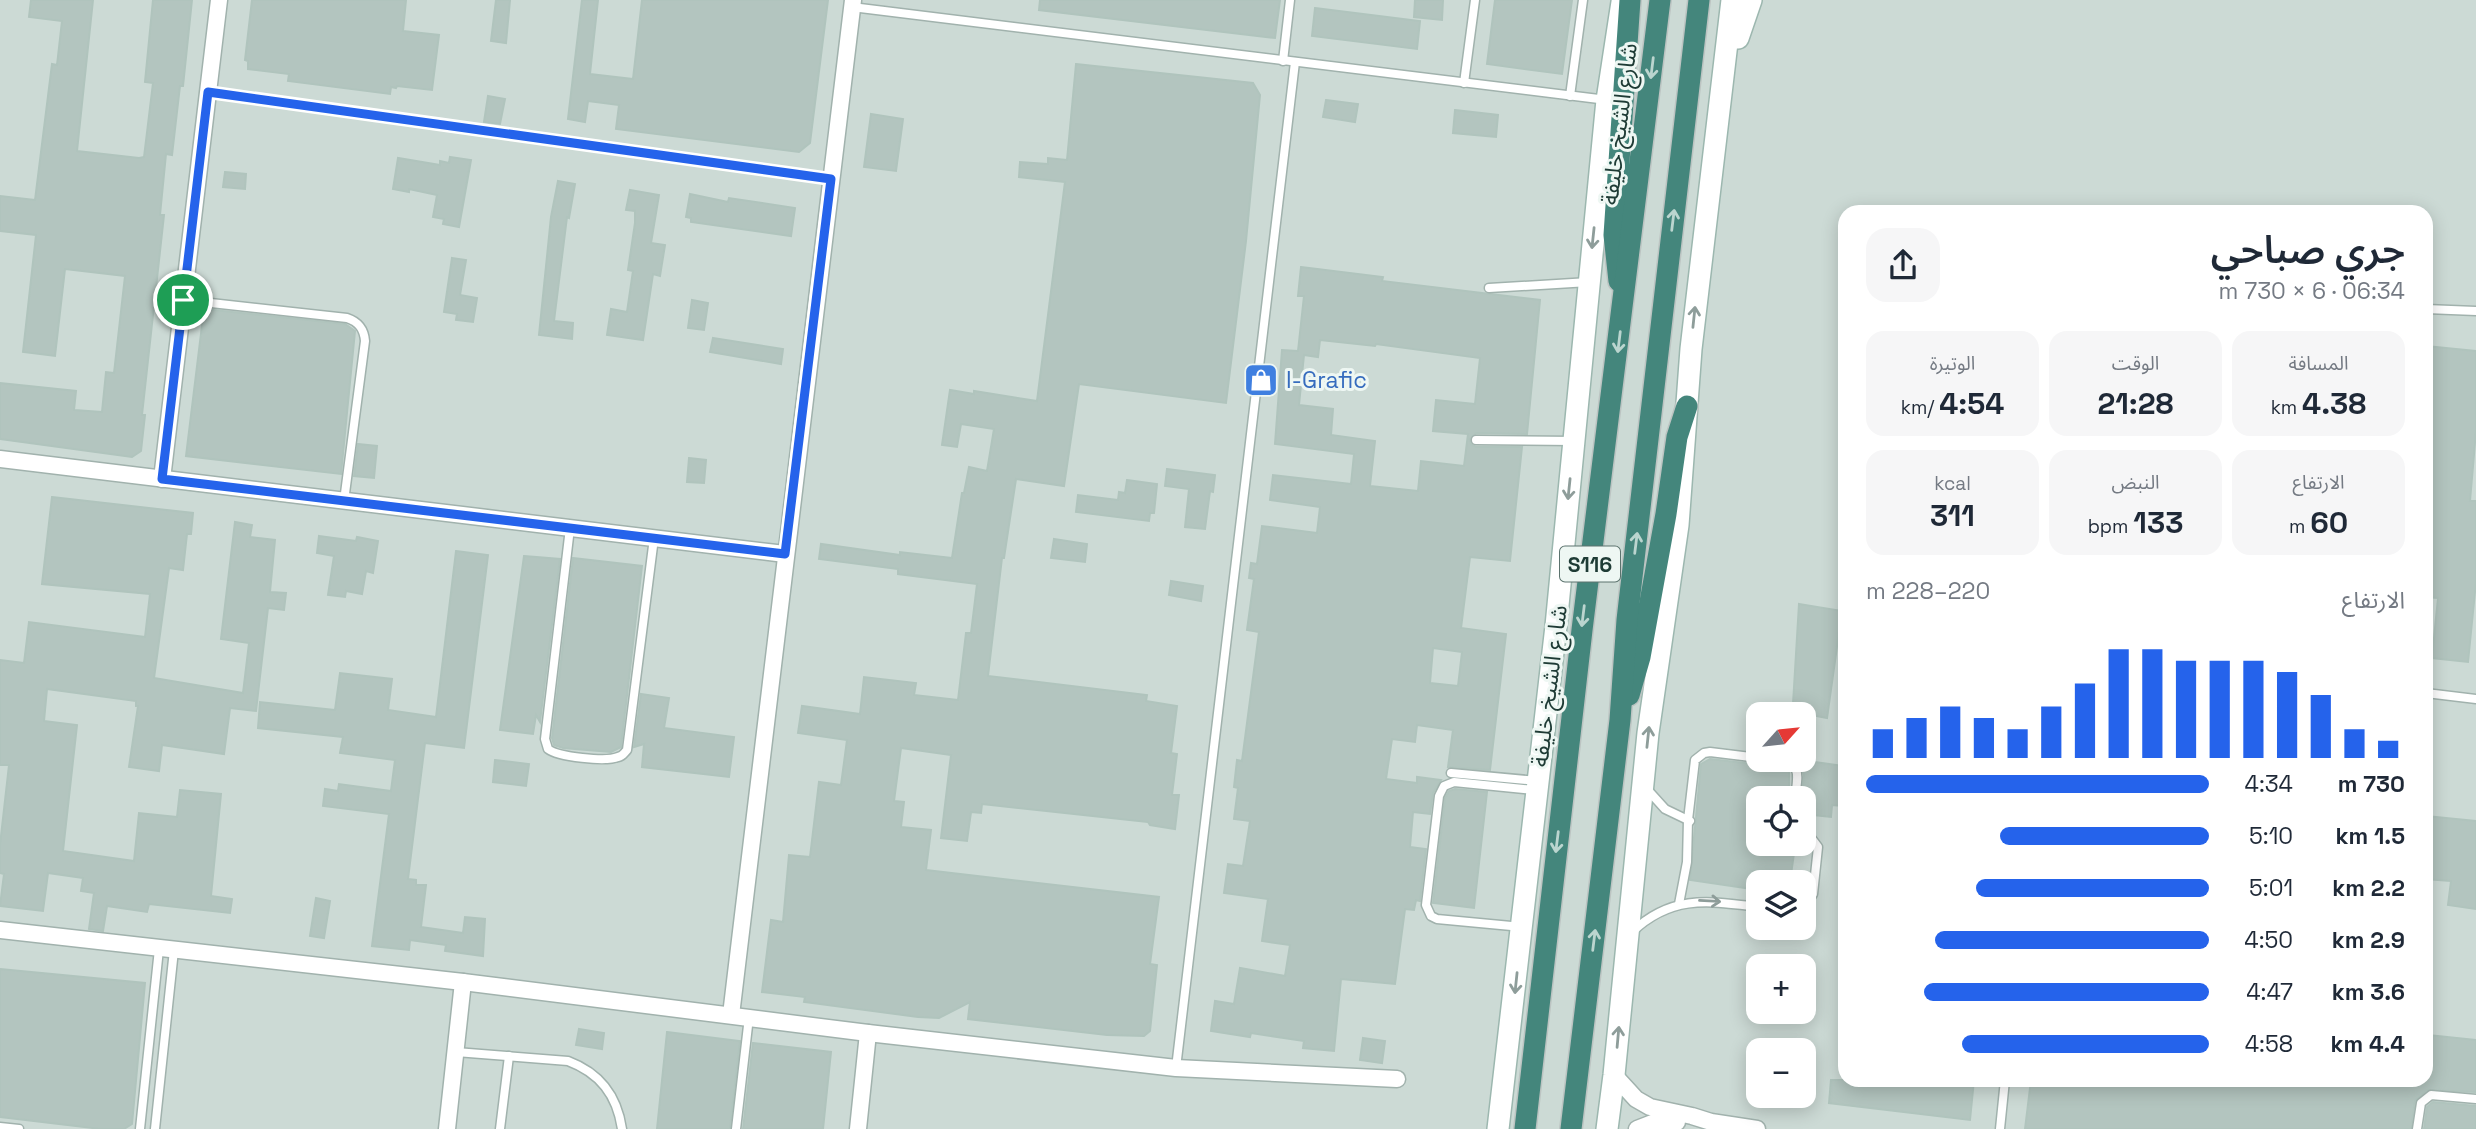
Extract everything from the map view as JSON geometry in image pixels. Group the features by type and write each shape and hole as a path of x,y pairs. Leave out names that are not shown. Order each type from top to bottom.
{"highway":[{"path":"1623,310 1614,235 1630,0"},
{"name":"شارع الشيخ خليفة","path":"1525,1129 1582,630 1660,0"},
{"name":"S116","path":"1571,1129 1620,720 1627,620 1699,0"},
{"path":"1620,720 1640,657 1677,438 1687,406"}],"main road":[{"path":"1498,1129 1538,786 1607,100 1622,0"},
{"path":"1607,1129 1648,733 1678,525 1691,349 1732,0"},
{"path":"1715,135 1728,104 1741,27 1751,0"}],"street":[{"path":"162,479 219,0"},
{"path":"731,1015 853,4"},
{"path":"0,459 785,554"},
{"path":"0,930 463,982 868,1033 1176,1068 1397,1079"},
{"path":"447,1129 463,982"},
{"path":"858,1129 868,1033"},
{"path":"1614,1075 1636,1099 1650,1107 1710,1122"},
{"path":"1637,1129 1655,1122 1710,1122 1757,1129"}],"lane":[{"path":"1283,61 1290,0"},
{"path":"1464,83 1475,0"},
{"path":"1570,96 1583,0"},
{"path":"853,4 1283,61 1607,100"},
{"path":"1176,1068 1295,62"},
{"path":"208,92 831,179"},
{"path":"1489,288 1589,282"},
{"path":"183,300 347,318 358,324 365,334 365,341 344,501"},
{"path":"2433,309 2476,311"},
{"path":"1476,440 1574,441"},
{"path":"570,528 545,738 548,750 558,755 609,759 616,758 627,750 654,538"},
{"path":"2433,694 2476,699"},
{"path":"1679,904 1686,862 1694,765 1699,755 1710,752 1746,756"},
{"path":"1451,773 1538,786"},
{"path":"1522,928 1437,919 1431,916 1426,905 1439,796 1444,786 1454,782 1538,786"},
{"path":"1643,782 1649,793 1665,809 1689,821"},
{"path":"1816,844 1816,870"},
{"path":"1627,937 1651,917 1679,904 1709,901 1746,905"},
{"path":"140,1129 166,949"},
{"path":"155,1129 166,949"},
{"path":"736,1129 749,1017"},
{"path":"456,1052 568,1061 581,1066 595,1075 615,1100 622,1129"},
{"path":"500,1129 509,1056"},
{"path":"2000,1129 2004,1087"},
{"path":"2417,1129 2421,1103 2425,1098 2438,1095 2476,1099"},
{"path":"0,1127 19,1129"}],"shaded area":[{"path":"0,0 2476,0 2476,1129 0,1129"}],"building":[{"path":"31,0 93,0 77,151 139,158 144,157 153,83 145,82 153,0 192,0 172,155 166,154 160,215 164,215 142,415 145,415 141,451 132,457 0,439 0,383 76,391 74,410 102,412 106,372 114,373 125,276 65,269 55,356 23,352 36,235 0,231 0,196 35,200 52,64 57,65 62,21 29,17"},
{"path":"252,0 406,0 403,31 439,35 432,90 397,86 391,87 390,94 288,81 289,74 248,69 248,61 245,60"},
{"path":"496,0 510,0 506,43 491,41"},
{"path":"582,0 598,0 590,74 633,79 642,0 828,0 810,143 799,152 616,129 619,105 588,101 585,122 568,119"},
{"path":"1040,0 1280,0 1275,38 1039,10"},
{"path":"1415,0 1443,0 1442,20 1414,17"},
{"path":"1495,0 1572,0 1562,74 1487,64"},
{"path":"1315,8 1420,21 1417,49 1312,36"},
{"path":"1076,64 1253,83 1260,95 1246,241 1226,403 1079,384 1064,486 1016,479 1002,558 988,676 1147,695 1146,701 1177,706 1171,753 1177,754 1172,795 1179,795 1175,829 1150,825 1148,822 982,804 981,813 971,812 967,841 941,838 951,755 901,748 894,801 904,802 901,827 931,830 926,870 1159,897 1150,964 1157,965 1150,1031 1144,1036 1107,1035 968,1019 970,1002 939,1018 918,1017 804,1002 805,997 762,992 771,920 783,922 789,855 810,857 819,782 841,785 847,740 798,733 802,706 860,714 864,677 916,683 914,695 958,700 966,633 971,633 977,584 898,574 898,569 819,559 821,544 900,555 900,552 952,558 962,493 969,467 987,471 994,429 961,424 957,447 942,445 950,390 1037,401 1065,182 1019,177 1020,162 1048,164 1048,158 1067,160"},
{"path":"488,96 505,99 500,124 484,122"},
{"path":"1326,100 1358,104 1355,122 1323,117"},
{"path":"1455,110 1498,115 1496,137 1453,133"},
{"path":"871,114 903,119 896,171 864,167"},
{"path":"450,157 471,160 459,227 443,224 444,219 433,217 437,195 409,189 409,192 393,189 398,158 440,165 440,161 449,163"},
{"path":"225,172 246,174 245,189 223,187"},
{"path":"558,181 575,184 569,218 567,217 554,321 573,323 572,339 539,335 551,217"},
{"path":"630,190 659,195 651,243 665,245 660,276 653,274 643,340 607,335 611,309 627,312 633,271 628,270 635,223 635,211 626,210"},
{"path":"690,194 728,202 729,198 795,208 791,236 691,222 691,218 686,217"},
{"path":"452,258 466,260 460,295 477,298 473,322 456,320 457,314 444,312"},
{"path":"1301,267 1383,277 1382,281 1540,300 1527,434 1476,433 1470,439 1471,444 1476,447 1522,447 1510,561 1470,557 1461,628 1506,634 1490,770 1448,767 1453,730 1417,725 1415,742 1392,739 1386,779 1417,783 1417,777 1441,780 1433,793 1430,814 1413,812 1410,847 1426,849 1420,901 1416,900 1414,910 1405,909 1395,984 1341,979 1334,1051 1303,1048 1304,1041 1251,1033 1250,1037 1211,1031 1215,1001 1234,1004 1240,968 1285,976 1290,945 1262,941 1268,899 1224,893 1228,864 1243,866 1250,821 1234,819 1238,788 1234,787 1237,760 1242,761 1259,632 1247,630 1254,579 1249,578 1251,563 1257,564 1262,526 1317,533 1320,507 1270,500 1273,475 1351,484 1354,454 1275,444 1282,350 1298,351 1304,296 1298,296","holes":["1320,340 1376,344 1480,358 1475,404 1436,400 1433,431 1468,434 1464,466 1421,461 1418,491 1370,486 1375,441 1331,435 1333,409 1299,405 1304,355 1318,357","1433,648 1462,652 1458,686 1430,683"]},
{"path":"692,300 708,303 704,330 688,328"},
{"path":"204,309 345,324 355,331 341,474 186,456"},
{"path":"713,338 783,349 781,364 710,352"},
{"path":"2433,347 2476,351 2476,431 2470,501 2476,501 2476,582 2468,662 2433,658 2438,598 2433,598"},
{"path":"358,444 377,446 374,478 354,476"},
{"path":"689,458 706,460 704,483 687,482"},
{"path":"1167,469 1215,475 1205,529 1185,527 1189,489 1165,486"},
{"path":"1127,480 1157,484 1154,513 1150,513 1149,521 1076,512 1078,495 1118,500 1119,492 1125,493"},
{"path":"52,497 193,513 191,534 187,534 183,570 169,568 154,678 243,693 249,643 221,639 235,522 252,525 250,537 275,540 270,592 286,593 284,610 268,608 256,711 230,708 224,754 162,745 159,771 129,767 138,706 136,701 47,689 44,721 77,725 63,851 134,861 139,813 177,817 180,790 221,794 211,896 232,899 230,913 149,904 147,912 107,906 103,931 89,929 94,893 81,891 83,878 48,873 43,911 0,906 4,874 0,873 0,845 9,765 0,765 0,660 24,663 29,622 145,637 150,594 42,584"},
{"path":"319,536 356,541 357,537 378,541 373,573 366,571 362,594 346,591 345,597 328,595 334,556 317,553"},
{"path":"1054,539 1087,544 1085,562 1051,558"},
{"path":"456,551 488,555 464,748 425,743 408,879 416,880 416,885 426,885 421,927 463,933 465,917 485,919 483,956 445,951 446,945 410,940 409,950 372,946 389,814 323,806 325,789 338,791 339,784 391,791 395,760 340,753 343,737 258,728 260,702 335,710 340,673 392,679 388,710 436,717"},
{"path":"524,556 560,559 540,722 536,715 533,734 500,730"},
{"path":"573,558 642,566 621,747 611,752 563,748 554,745 552,738"},
{"path":"1171,581 1203,586 1201,601 1169,595"},
{"path":"1799,604 1838,610 1838,640 1827,718 1816,716 1816,702 1793,702"},
{"path":"641,694 669,698 664,728 734,737 729,777 642,767 644,744 634,747"},
{"path":"1710,759 1746,763 1746,772 1789,772 1789,786 1746,786 1746,856 1794,856 1792,870 1746,870 1746,888 1690,880 1701,764"},
{"path":"495,760 529,764 526,786 493,782"},
{"path":"1816,762 1838,765 1838,806 1832,805 1831,817 1816,815 1816,786 1803,786 1803,772 1816,772"},
{"path":"1455,789 1487,792 1474,908 1433,903 1445,798 1449,791"},
{"path":"2433,817 2476,821 2476,909 2448,905 2451,881 2433,880"},
{"path":"316,898 330,901 324,938 310,936"},
{"path":"0,969 145,983 132,1124 124,1129 101,1129 0,1117"},
{"path":"579,1029 604,1033 602,1049 576,1045"},
{"path":"667,1032 740,1041 730,1129 657,1129"},
{"path":"2433,1036 2476,1040 2476,1092 2427,1090 2415,1101 2411,1129 2025,1129 2030,1087 2433,1087"},
{"path":"1363,1038 1385,1041 1382,1063 1360,1060"},
{"path":"753,1043 831,1052 823,1129 743,1129"},
{"path":"1831,1080 1838,1080 1838,1087 1973,1087 1970,1120 1829,1103"},
{"path":"2433,1102 2476,1106 2476,1129 2424,1129 2427,1107"}],"place":[{"name":"I-Grafic","path":"1261,380"}],"route":[{"path":"208,92 831,179 785,554 162,479 183,300 208,92"}]}
